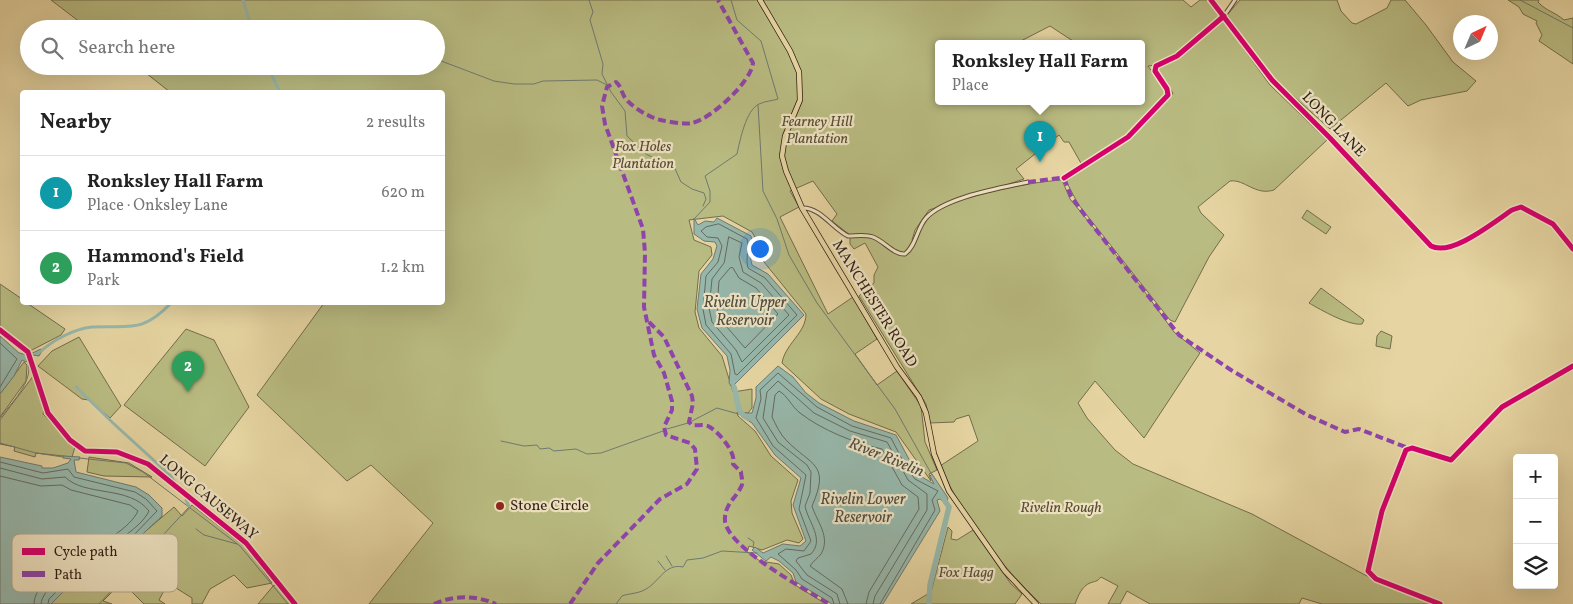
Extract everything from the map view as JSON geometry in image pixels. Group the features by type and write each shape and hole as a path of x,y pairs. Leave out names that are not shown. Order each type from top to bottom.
{"main road":[{"name":"MANCHESTER ROAD","path":"760,0 790,51 799,72 800,100 785,136 782,156 786,171 802,208 821,244 845,278 897,367 919,398 926,413 931,444 939,471 949,491 999,564 1036,604"}],"street":[{"name":"LONG LANE","path":"1211,0 1272,80 1330,138 1431,246 1440,249 1454,247 1512,210 1522,207 1553,224 1573,248"},
{"path":"1224,16 1235,0"},
{"path":"802,208 809,209 829,220 848,236 869,236 883,241 897,252 906,254 925,219 937,210 954,201 1028,182"},
{"name":"LONG CAUSEWAY","path":"0,330 28,352 33,359 39,390 48,413 70,440 88,451 117,452 148,464 246,543 295,604"},
{"path":"1440,604 1376,579 1369,574 1368,567 1382,511 1408,448 1451,460 1502,407 1573,366"}],"green space":[{"path":"51,0 1183,0 1191,7 1200,0 1207,0 1220,17 1177,54 1158,64 1148,66 1168,94 1144,116 1128,135 1082,165 1069,142 1064,142 1059,135 1016,169 1024,179 929,210 915,230 912,240 914,243 926,219 940,209 955,203 992,191 1062,180 1070,199 1131,273 1174,332 1200,353 1144,438 1095,381 1078,403 1087,418 1115,450 1133,464 1252,514 1365,575 1437,604 1322,604 1302,598 1299,604 1150,604 1127,591 1120,604 1108,604 1118,586 1101,577 1097,581 1085,586 1075,604 1041,604 1012,574 984,540 960,504 940,466 978,441 969,415 956,419 954,422 930,423 926,404 859,296 874,283 874,275 878,267 865,243 854,249 850,244 850,235 832,221 837,214 813,181 790,191 799,207 780,217 828,314 853,297 877,339 855,354 877,385 897,371 921,406 925,442 937,470 929,474 931,481 896,432 849,414 821,399 782,363 787,350 803,327 806,314 760,257 756,239 752,232 723,216 689,220 694,240 711,247 712,255 699,271 695,312 699,328 722,356 733,392 752,389 752,408 748,413 737,412 738,416 755,431 771,456 798,480 791,501 792,513 803,539 799,543 787,540 762,550 749,546 747,552 760,561 779,564 791,575 795,585 826,604 369,604 433,523 371,465 347,481 257,395 323,305 445,305 445,90 167,90 148,75 445,75 445,20 77,20"},
{"path":"1240,0 1337,0 1341,11 1352,23 1356,24 1387,8 1391,0 1405,0 1453,62 1476,81 1467,91 1421,100 1408,106 1386,83 1330,129 1273,78 1227,15"},
{"path":"1508,0 1539,0 1538,2 1547,10 1564,20 1573,18 1573,64 1539,41 1542,35 1536,23 1537,21 1523,14 1519,7"},
{"path":"1222,19 1270,85 1327,140 1274,190 1261,191 1241,182 1230,181 1198,207 1201,213 1224,235 1209,257 1175,322 1170,320 1078,204 1066,181 1132,136 1169,98 1173,93 1155,69 1176,57"},
{"path":"1307,210 1331,227 1326,234 1302,218"},
{"path":"0,284 20,298 20,305 30,305 65,329 61,335 30,351 0,328"},
{"path":"1321,288 1364,320 1362,324 1350,323 1309,303"},
{"path":"186,329 214,340 249,407 205,466 124,405"},
{"path":"1381,331 1392,336 1390,349 1376,346 1377,336"},
{"path":"79,337 121,406 110,418 89,400 82,399 38,366 52,351"},
{"path":"24,362 27,365 26,381 0,417 0,394"},
{"path":"34,375 44,408 43,414 75,447 72,457 36,453 35,457 14,451 15,447 0,444 0,420"},
{"path":"89,457 129,463 152,477 104,476 87,472"},
{"path":"192,505 248,549 272,583 247,588 234,575 210,589 202,604 192,604 192,598 178,589 178,534 142,534 174,507 182,516"},
{"name":"Fox Hagg","path":"948,527 952,531 951,539 957,540 973,530 1011,584 1022,594 1015,604 911,604 931,592"},
{"path":"274,585 278,586 293,604 258,604"},
{"path":"63,592 112,592 103,601 112,604 51,604"},
{"path":"132,592 163,592 159,600 165,604 144,604"}],"water":[{"name":"Rivelin Upper Reservoir","path":"694,218 698,225 705,221 714,222 717,218 751,236 754,251 750,256 752,265 768,274 804,315 732,387 729,383 730,370 727,356 702,328 697,309 701,274 713,259 717,246 715,242 704,241 694,234"},
{"path":"0,336 19,353 28,355 41,349 42,351 39,356 33,355 26,362 22,360 14,376 0,394"},
{"name":"Rivelin Lower Reservoir","path":"778,366 793,377 806,393 819,403 854,421 896,435 917,474 934,484 930,476 932,474 948,498 946,504 940,499 937,500 940,511 883,604 832,604 796,582 793,573 779,561 771,557 766,561 752,550 755,547 763,553 783,544 800,546 806,541 793,505 801,478 775,455 752,423 741,416 742,413 752,413 756,398 756,387"},
{"path":"63,456 80,457 79,460 74,460 76,472 136,487 149,495 162,508 162,516 143,534 12,534 12,592 63,592 51,604 0,604 0,457 42,466 42,468 53,468 68,463 71,459 63,458"}],"waterway":[{"path":"243,0 249,20"},
{"path":"589,0 593,12 590,20 603,64 602,74 611,92 625,111 627,136 646,154 673,164 681,182 692,189 704,193 706,199 703,206"},
{"path":"694,219 710,202 710,191 705,176 737,154 744,126 754,107 761,103 778,99 761,41 737,20 731,0"},
{"path":"1520,0 1573,28"},
{"path":"445,62 494,81 514,84 534,84 543,81 597,80 609,86"},
{"path":"272,75 279,90"},
{"path":"758,105 763,191 777,219 789,255 817,303 895,409 932,475"},
{"path":"40,352 57,339 78,330 92,327 126,327 144,323 162,312 169,305"},
{"path":"0,418 25,385 29,370 28,362"},
{"path":"76,387 112,422"},
{"name":"River Rivelin","path":"734,387 739,408 748,418"},
{"path":"692,421 717,408 742,415"},
{"path":"113,423 171,476 178,488"},
{"path":"667,429 688,423"},
{"path":"501,441 524,446 537,445 540,449 549,448 554,451 576,449 587,454 601,453 663,431"},
{"path":"0,443 36,453 63,457"},
{"path":"79,458 126,463 143,472 240,546 288,604"},
{"name":"River Rivelin","path":"929,604 930,585 949,507 943,498"},
{"path":"186,500 189,506"},
{"path":"164,534 189,507"},
{"path":"196,529 204,535 237,544"},
{"path":"748,538 754,542 753,547"},
{"path":"616,604 622,596 640,592 651,586 667,570 683,567 687,560 703,558 722,551 757,553"},
{"path":"666,556 672,566"},
{"path":"658,561 665,570"},
{"path":"99,604 110,592"}],"marked path":[{"path":"570,604 598,563 660,499 687,484 697,469 695,449 690,443 666,435 664,427 672,410 672,401 664,373 654,355 644,307 645,253 643,229 605,124 602,106 607,87 616,82 628,102 643,113 654,118 673,122 692,123 700,120 729,99 745,80 751,71 753,63 718,0"},
{"path":"1028,182 1067,177"},
{"path":"1064,178 1071,196 1086,217 1179,335 1231,370 1307,415 1345,432 1359,429 1408,448"},
{"path":"649,322 664,337 692,396 693,403 689,422 692,425 708,426 717,432 729,448 733,464 741,472 742,485 728,506 725,515 729,532 739,543 769,567 829,604"},
{"path":"434,604 449,599 465,597 496,604"}],"cycle path":[{"path":"1211,0 1272,80 1330,138 1431,246 1439,248 1450,247 1461,243 1484,230 1512,210 1521,207 1553,224 1573,249"},
{"path":"1064,178 1128,137 1168,95 1167,89 1155,71 1156,66 1177,56 1224,16"},
{"path":"0,330 28,352 48,413 70,440 85,451 117,452 148,464 246,543 295,604"},
{"path":"1440,604 1376,579 1368,571 1382,511 1406,450 1412,448 1451,460 1502,407 1573,366"}],"place":[{"name":"Ronksley Hall Farm","path":"1040,162"},
{"name":"Hammond's Field","path":"188,392"},
{"name":"Stone Circle","path":"500,506"}],"park label":[{"name":"Fearney Hill Plantation","path":"817,130"},
{"name":"Fox Holes Plantation","path":"643,156"},
{"name":"Rivelin Rough","path":"1061,508"}]}
